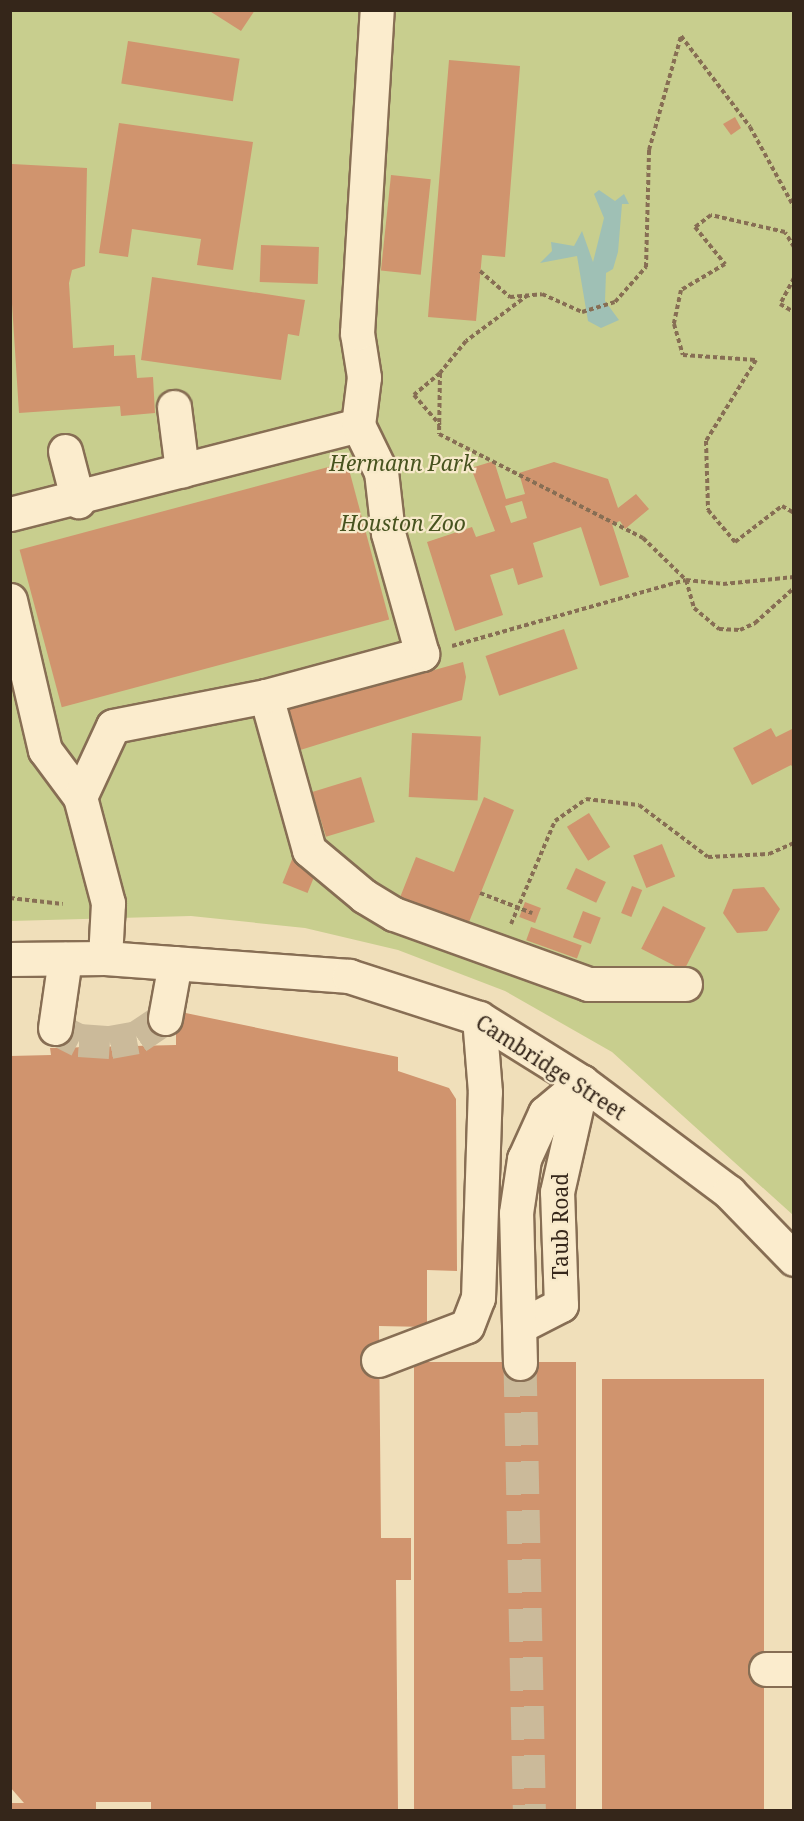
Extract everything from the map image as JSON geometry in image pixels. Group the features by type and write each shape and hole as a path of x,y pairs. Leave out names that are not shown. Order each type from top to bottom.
{"street":[{"path":"80,796 113,726 266,696 422,654 388,532 381,472 358,425 364,377 357,333 377,10"},
{"path":"174,406 182,470"},
{"path":"10,514 78,501 182,470 358,425"},
{"path":"65,451 78,501"},
{"path":"10,600 45,750 80,796 108,903 105,958"},
{"path":"266,696 309,850 364,896 394,914 588,984 685,984"},
{"name":"Cambridge Street","path":"10,959 105,958 349,976 479,1018 582,1082 729,1192 794,1258"},
{"path":"55,1028 65,959"},
{"path":"165,1018 175,963"},
{"path":"378,1360 467,1326 478,1298 485,1092 479,1018"},
{"name":"Taub Road","path":"520,1363 516,1213 524,1160 545,1113 582,1082"},
{"name":"Taub Road","path":"520,1326 561,1305 557,1192 582,1082"}],"path":[{"path":"480,271 510,297 542,294 582,312 615,302 646,267 649,150 681,36 750,127 794,207"},
{"path":"794,247 785,232 711,215 695,227 725,264 681,290 674,324 683,355 756,360 706,441 708,510 735,542 782,506 794,513"},
{"path":"794,278 780,304 794,312"},
{"path":"440,426 414,395 440,373 466,341 528,295"},
{"path":"440,373 439,434 643,538 686,580 694,608 719,629 740,630 794,588"},
{"path":"422,654 686,580 723,584 794,577"},
{"path":"508,930 555,820 586,799 639,805 708,857 769,854 794,843"},
{"path":"480,893 532,913"},
{"path":"10,898 63,904"}],"green space":[{"name":"Hermann Park","path":"10,11 793,11 793,1215 612,1052 505,991 398,950 305,928 191,916 11,921"}],"water":[{"path":"599,190 615,201 624,194 629,204 622,204 618,252 613,269 606,273 605,301 619,320 601,328 588,321 577,256 540,263 552,251 551,242 574,246 582,231 593,262 604,218 594,194"}],"building":[{"path":"208,10 255,10 241,31"},
{"path":"128,41 240,59 233,101 121,83"},
{"path":"449,60 520,66 505,257 482,255 476,321 428,317"},
{"path":"735,117 741,128 731,135 723,124"},
{"path":"119,123 253,142 233,270 197,265 201,239 132,229 128,257 99,253"},
{"path":"12,164 87,168 85,266 72,270 69,283 73,348 114,345 114,356 135,355 137,378 153,377 155,413 121,416 120,406 19,413 11,288"},
{"path":"391,175 431,179 421,275 381,270"},
{"path":"261,245 319,247 318,284 260,282"},
{"path":"152,277 305,300 299,336 288,334 281,380 141,360"},
{"path":"494,461 506,499 525,494 519,473 554,462 608,479 618,508 636,494 649,509 625,529 620,521 612,524 629,577 600,586 581,527 533,543 543,577 518,585 513,568 490,575 503,615 455,631 427,542 472,527 476,537 495,531 471,468","holes":["522,501 527,518 511,523 505,506"]},
{"path":"347,462 389,619 62,707 20,550"},
{"path":"564,629 578,669 499,696 486,656"},
{"path":"463,662 466,677 462,700 297,751 284,703 393,674 395,681"},
{"path":"771,728 776,737 794,728 794,769 791,765 752,785 733,748"},
{"path":"412,733 481,737 478,801 409,797"},
{"path":"361,777 375,822 326,837 312,792"},
{"path":"484,797 514,810 467,927 399,900 416,857 454,872"},
{"path":"589,813 610,847 588,861 567,827"},
{"path":"662,844 675,876 646,888 633,856"},
{"path":"293,857 318,867 308,893 283,883"},
{"path":"576,868 606,882 596,903 566,889"},
{"path":"632,886 642,890 631,917 621,913"},
{"path":"764,887 780,909 767,931 737,933 723,913 733,889"},
{"path":"525,902 541,908 535,923 519,917"},
{"path":"663,906 706,928 684,971 641,949"},
{"path":"583,911 601,918 591,944 573,937"},
{"path":"531,927 582,945 577,959 526,940"},
{"path":"176,1011 398,1057 398,1071 449,1088 456,1099 457,1271 427,1270 427,1327 379,1326 381,1538 411,1538 411,1580 396,1580 398,1810 151,1810 151,1802 96,1802 96,1810 10,1810 10,1803 24,1803 10,1787 10,1056 51,1055 50,1048 176,1045"},
{"path":"414,1362 576,1362 576,1810 414,1810"},
{"path":"602,1379 764,1379 764,1810 602,1810"}],"tunnel":[{"path":"55,1028 79,1040 110,1042 137,1037 165,1018"},
{"path":"520,1363 529,1810"}],"park label":[{"name":"Houston Zoo","path":"403,523"}]}
